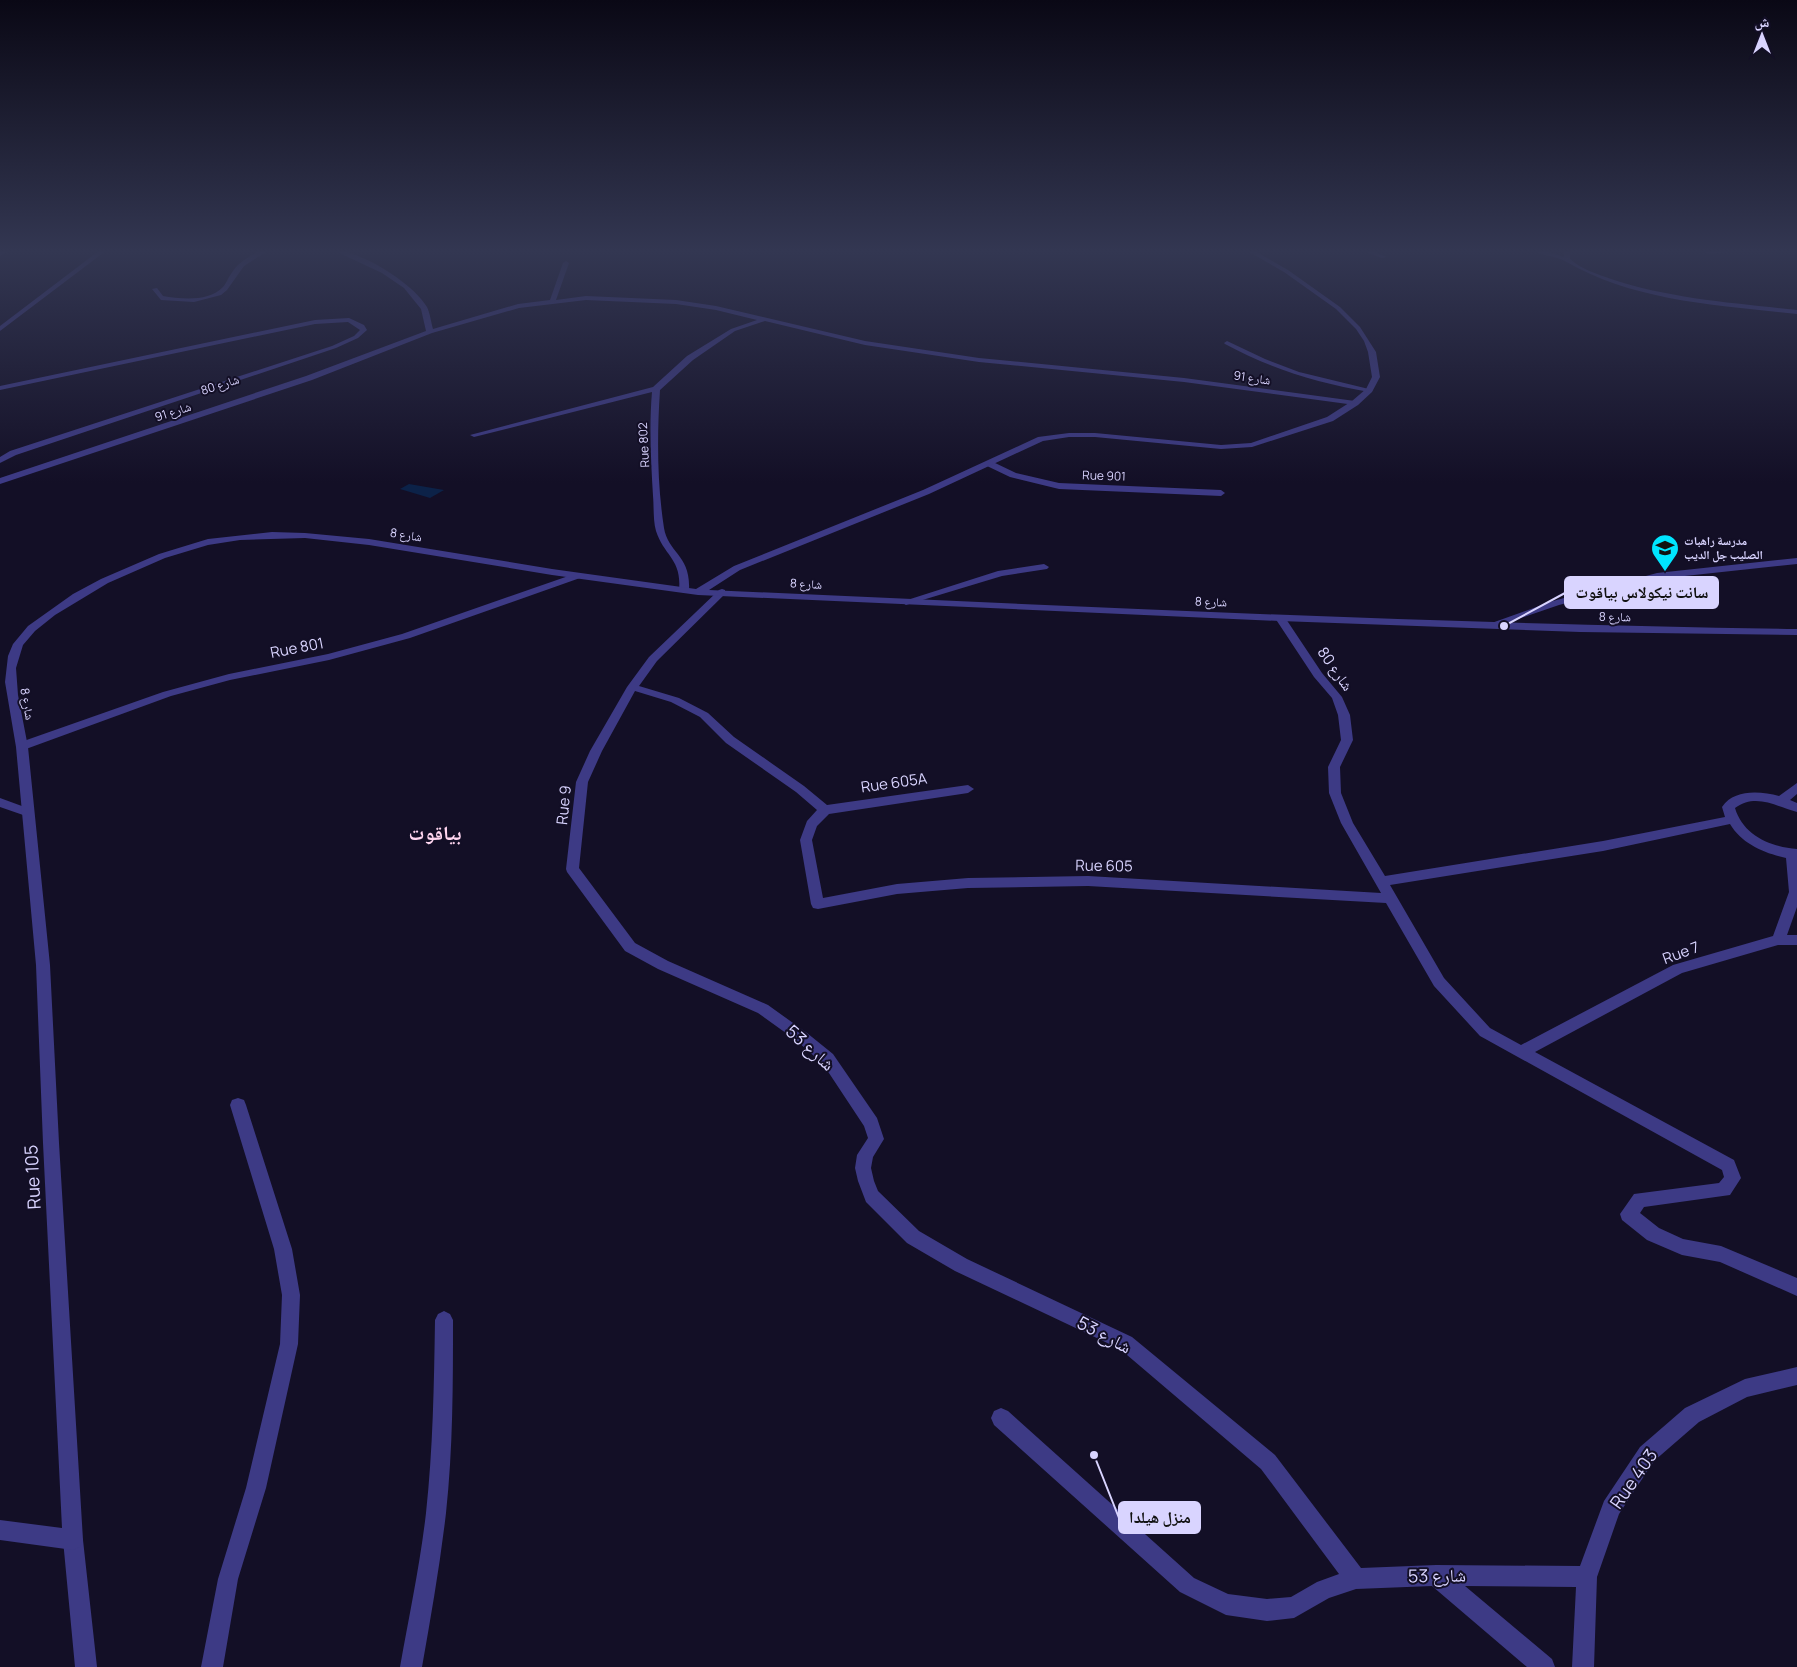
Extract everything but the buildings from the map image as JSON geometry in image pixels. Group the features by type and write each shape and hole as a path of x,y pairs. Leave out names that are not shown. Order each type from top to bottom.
{"street":[{"name":"شارع 80","path":"0,388 287,328"},
{"name":"شارع 80","path":"13,453 334,347 356,337 364,330 363,328"},
{"path":"429,328 430,332"},
{"name":"شارع 91","path":"0,481 309,378 444,328"},
{"path":"474,435 656,389 690,358 733,330 740,328"},
{"name":"شارع 91","path":"804,328 865,342 979,360 1184,380 1355,403"},
{"path":"698,592 710,582 737,568 990,464 1041,439 1069,435 1137,438 1221,447 1252,445 1330,419 1355,403 1370,390 1376,377 1375,364 1367,341 1358,328"},
{"path":"1228,342 1261,362 1298,376 1370,390"},
{"name":"Rue 802","path":"656,389 653,430 660,530 668,546 679,560 685,576 684,590"},
{"path":"0,457 13,453"},
{"path":"0,461 13,453"},
{"name":"Rue 901","path":"990,464 1020,478 1059,486 1221,493"},
{"name":"شارع 8","path":"26,812 22,746 11,683 12,658 17,645 28,632 76,597 165,553 209,541 267,534 348,538 577,576 698,592 1280,618 1580,629 1797,632"},
{"path":"1491,625 1565,600 1657,576 1797,561"},
{"path":"906,602 1001,573 1044,567"},
{"name":"Rue 801","path":"22,746 167,694 229,677 330,657 406,636 577,576"},
{"name":"Rue 9","path":"695,979 630,947 572,869 582,782 596,750 632,687 654,659 722,592"},
{"name":"شارع 80","path":"1280,618 1318,675 1337,697 1344,714 1347,740 1334,768 1335,793 1347,823 1439,982 1485,1032 1728,1164 1733,1178 1724,1190 1640,1200 1628,1214 1653,1234 1682,1247 1721,1254 1797,1287"},
{"path":"632,687 675,700 704,715 730,740 800,789 825,810"},
{"path":"1781,801 1797,788"},
{"name":"Rue 605A","path":"825,810 968,789"},
{"path":"1778,940 1797,892 1795,854 1767,848 1745,836 1730,820 1728,807 1738,798 1757,796 1781,801 1797,808"},
{"path":"0,802 26,812"},
{"name":"Rue 605","path":"825,810 811,824 806,840 818,904 898,889 968,883 1088,881 1390,898"},
{"name":"Rue 105","path":"26,812 43,963 73,1540 86,1667"},
{"path":"1380,882 1603,846 1730,820"},
{"name":"Rue 7","path":"1521,1052 1678,969 1778,940 1797,940"},
{"name":"شارع 53","path":"695,979 763,1010 802,1037 828,1059 871,1123 876,1139 865,1155 863,1168 872,1196 912,1237 961,1265 1126,1344 1268,1462 1356,1579 1436,1575 1587,1577"},
{"path":"212,1667 228,1579 256,1488 289,1344 291,1295 283,1249 238,1105"},
{"path":"411,1667 438,1491 444,1396 444,1320"},
{"name":"Rue 403","path":"1583,1667 1587,1577 1611,1508 1646,1454 1692,1415 1745,1388 1797,1376"},
{"path":"1001,1418 1187,1585 1226,1604 1267,1610 1294,1607 1324,1589 1356,1579"},
{"path":"0,1530 73,1540"},
{"path":"1436,1575 1544,1667"}],"water":[{"path":"409,484 444,490 430,498 400,489"}],"place":[{"name":"مدرسة راهبات الصليب جل الديب","path":"1665,572"},
{"name":"سانت نيكولاس بياقوت","path":"1504,626"},
{"name":"منزل هيلدا","path":"1094,1455"}],"district":[{"name":"بياقوت","path":"435,833"}]}
